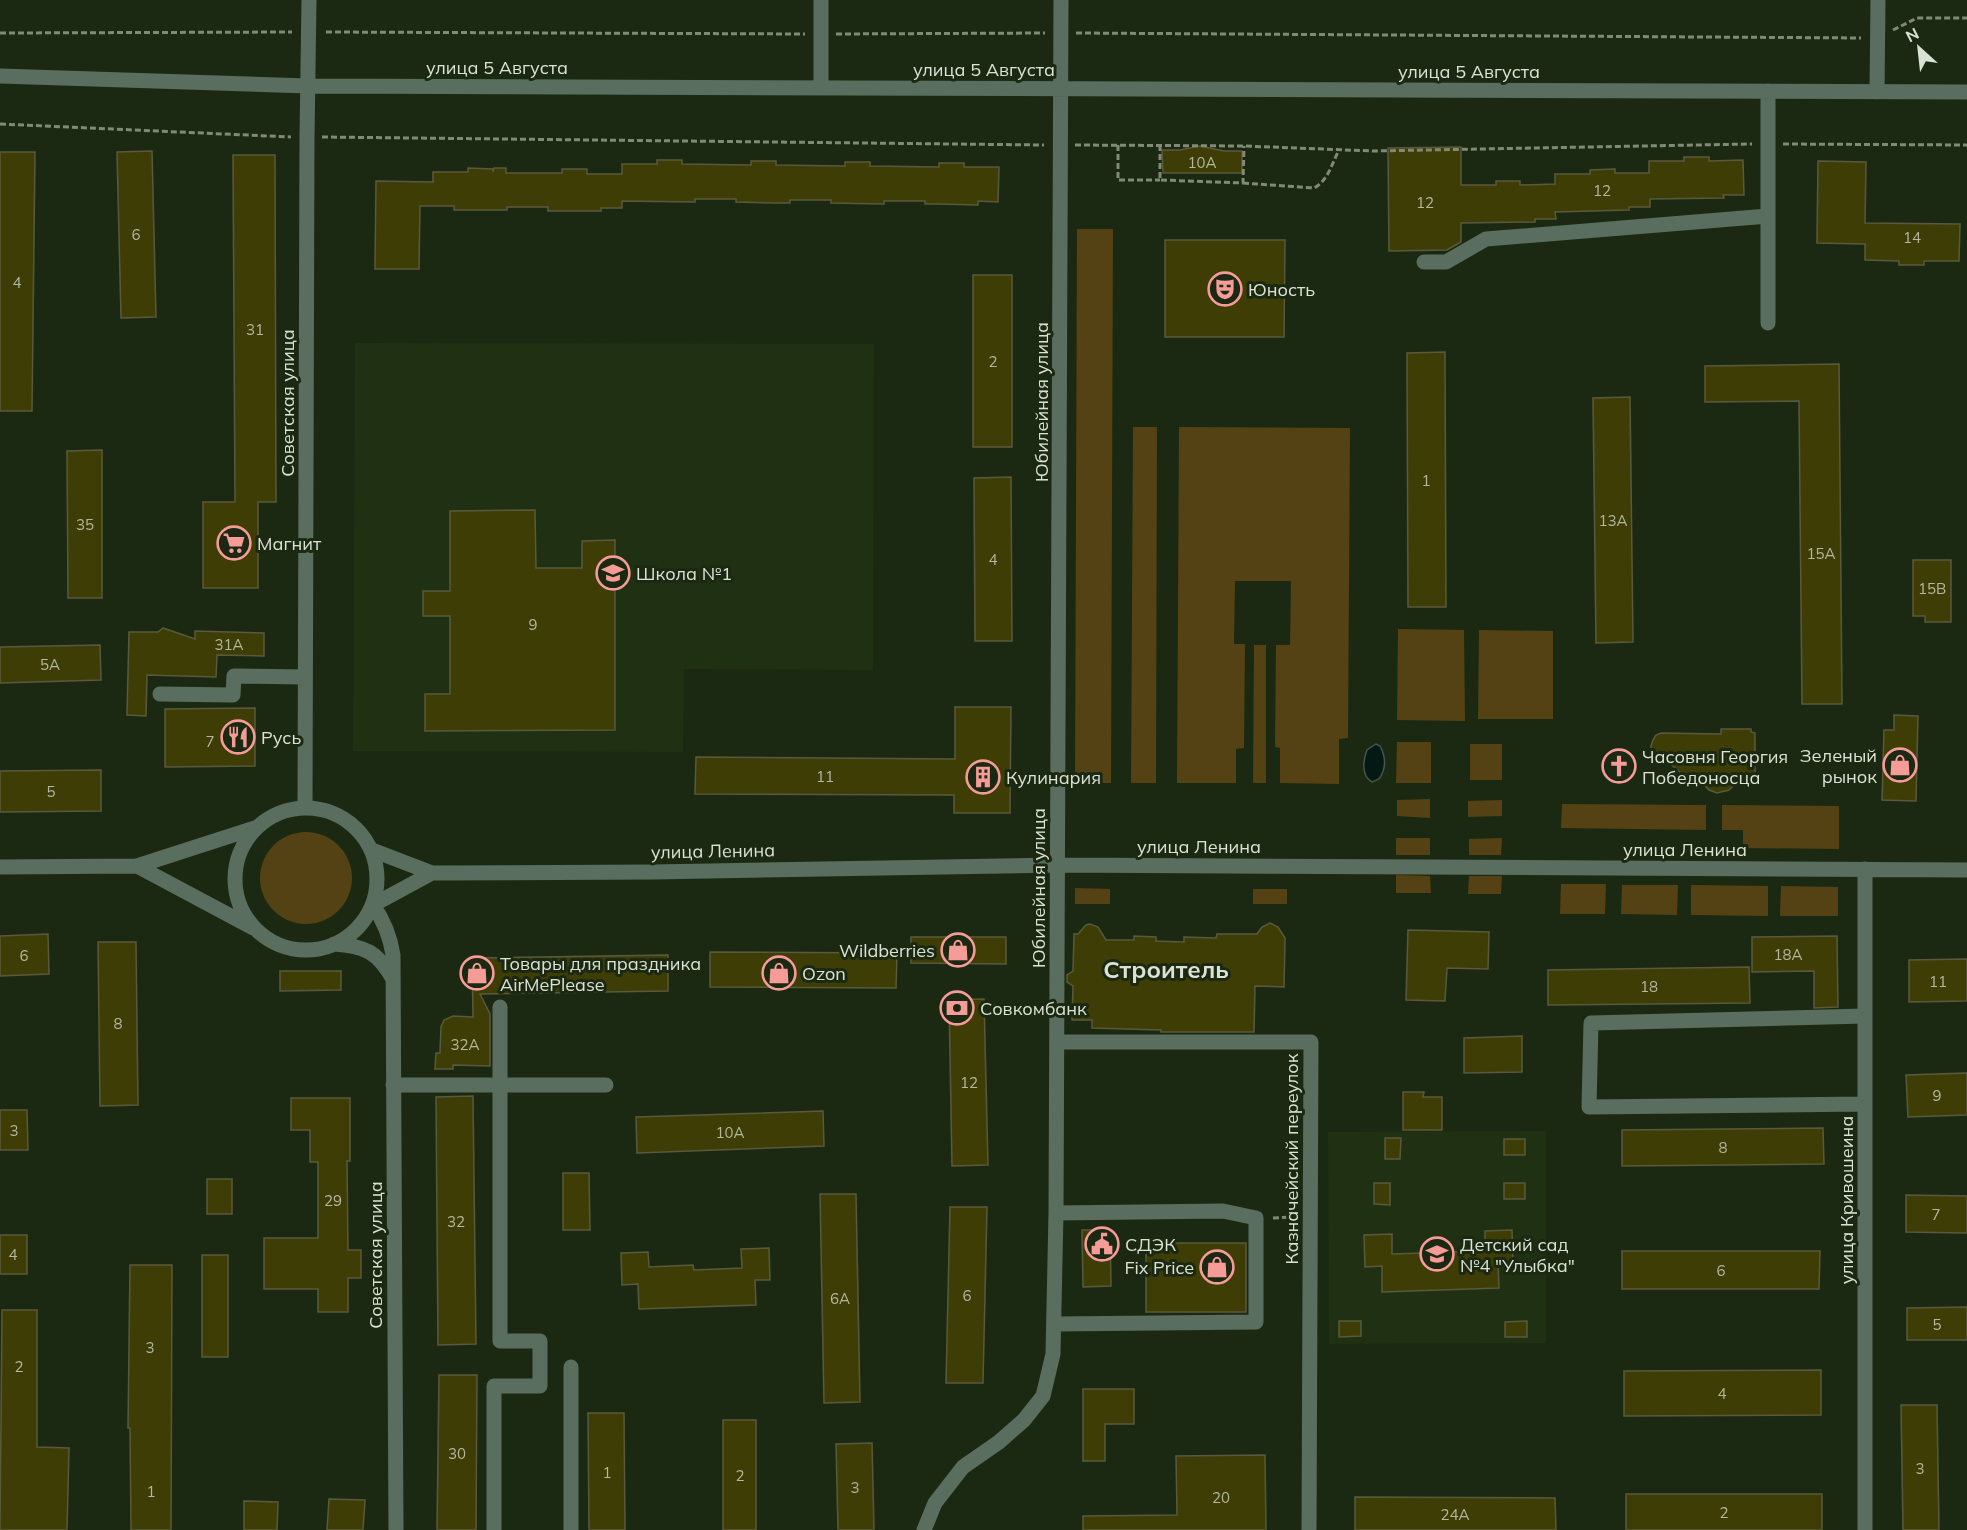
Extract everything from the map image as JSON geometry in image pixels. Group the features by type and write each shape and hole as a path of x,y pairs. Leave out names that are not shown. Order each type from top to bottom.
{"street":[{"name":"Советская улица","path":"305,807 309,0"},
{"path":"820,0 821,88"},
{"name":"Юбилейная улица","path":"924,1530 935,1503 963,1467 999,1442 1024,1420 1043,1396 1053,1354 1056,1213 1061,0"},
{"path":"1877,92 1878,0"},
{"name":"улица 5 Августа","path":"0,76 309,86 1967,92"},
{"path":"1768,91 1766,144 1768,323"},
{"path":"1424,262 1446,262 1486,239 1768,216"},
{"path":"160,694 233,695 234,676 305,677"},
{"path":"0,867 137,866 255,828 278,813 305,807 332,812 356,827 372,850 377,877 373,905 357,928 334,944"},
{"path":"255,828 239,852 234,879 240,906 255,929"},
{"path":"372,850 432,873"},
{"name":"улица Ленина","path":"432,873 665,872 1058,865 1967,870"},
{"path":"137,866 255,929 279,945 307,950 334,944 354,945 372,952 384,963 393,980"},
{"name":"улица Кривошеина","path":"1865,869 1865,1530"},
{"path":"373,905 432,873"},
{"name":"Советская улица","path":"373,905 383,919 390,936 393,955 396,1530"},
{"path":"494,1530 494,1386 540,1386 540,1341 500,1341 500,1007"},
{"path":"1865,1016 1591,1023 1590,1107 1865,1104"},
{"name":"Казначейский переулок","path":"1057,1042 1311,1042 1308,1530"},
{"path":"393,1085 606,1085"},
{"path":"1054,1324 1256,1322 1256,1218 1223,1211 1056,1213"},
{"path":"571,1367 571,1530"}],"path":[{"path":"0,33 1061,33 1878,38 1917,18 1967,18"},
{"path":"0,124 307,137 1244,146 1385,151 1766,144 1967,145"},
{"path":"1118,145 1118,180 1244,183 1314,188 1325,178 1339,150"},
{"path":"1160,145 1160,180"},
{"path":"1244,146 1244,183"},
{"path":"1256,1218 1311,1218"}],"shaded area":[{"path":"1077,229 1113,229 1111,783 1075,783"},
{"name":"Школа №1","path":"355,343 874,344 873,670 684,669 683,752 353,751"},
{"path":"1133,427 1157,427 1156,783 1131,783"},
{"path":"1179,427 1350,428 1348,738 1339,739 1339,784 1280,783 1280,748 1275,747 1276,645 1290,645 1291,581 1235,581 1234,644 1245,644 1244,748 1236,749 1236,783 1177,783"},
{"path":"1398,629 1464,630 1465,721 1397,720"},
{"path":"1479,630 1553,631 1553,719 1478,719"},
{"path":"1254,645 1266,645 1266,783 1253,783"},
{"path":"1397,742 1431,742 1431,783 1396,783"},
{"path":"1470,744 1502,744 1502,780 1470,780"},
{"path":"1430,799 1430,818 1397,816 1397,800"},
{"path":"1502,800 1502,816 1468,817 1468,801"},
{"path":"1562,804 1706,805 1706,830 1561,828"},
{"path":"1722,805 1839,806 1839,849 1743,848 1743,830 1722,830"},
{"path":"306,832 324,836 338,846 348,860 352,878 348,896 338,910 324,920 306,924 288,920 274,910 264,896 260,878 264,860 274,846 288,836"},
{"path":"1396,838 1430,838 1430,855 1396,855"},
{"path":"1502,838 1501,855 1469,855 1469,839"},
{"path":"1396,875 1430,876 1431,893 1396,893"},
{"path":"1469,876 1502,876 1501,894 1468,894"},
{"path":"1561,884 1606,884 1605,914 1560,914"},
{"path":"1622,885 1678,885 1677,915 1621,914"},
{"path":"1691,885 1768,886 1768,916 1691,915"},
{"path":"1781,886 1838,887 1838,916 1780,916"},
{"path":"1075,888 1110,889 1110,904 1075,904"},
{"path":"1253,889 1287,889 1287,904 1253,904"},
{"name":"Детский сад №4 \"Улыбка\"","path":"1546,1131 1546,1343 1329,1344 1328,1132"}],"water":[{"path":"1376,744 1382,750 1384,767 1379,779 1372,782 1366,776 1364,763 1367,750"}],"building":[{"path":"1200,146 1224,151 1242,151 1242,173 1163,173 1162,150 1180,150"},
{"path":"1461,147 1461,185 1496,185 1496,181 1520,181 1520,185 1555,184 1555,174 1590,174 1590,170 1615,169 1615,173 1649,173 1649,161 1684,161 1684,157 1709,157 1709,161 1743,160 1744,195 1723,195 1724,198 1650,199 1650,207 1629,207 1629,210 1555,212 1556,219 1535,219 1535,222 1461,223 1461,242 1447,250 1389,251 1388,148"},
{"path":"152,151 156,317 121,318 117,152"},
{"path":"0,152 35,152 32,411 0,411"},
{"path":"233,155 275,155 276,502 258,502 258,588 203,588 203,502 235,502"},
{"path":"657,160 682,160 682,164 751,165 751,161 776,161 776,165 845,166 845,162 870,162 870,166 939,167 939,163 964,163 964,167 999,167 998,202 978,201 978,205 925,204 925,201 884,201 884,204 790,200 790,203 775,203 736,202 736,199 695,199 695,202 622,201 622,208 601,208 601,211 548,211 548,207 454,210 454,206 420,206 419,269 375,269 376,181 433,182 433,172 468,172 468,168 493,169 493,172 494,168 506,168 506,173 562,173 562,169 587,169 587,174 622,174 622,164 657,164"},
{"path":"1818,161 1866,162 1865,223 1960,224 1959,261 1924,261 1924,265 1899,265 1899,261 1865,260 1865,244 1817,243"},
{"name":"Юность","path":"1165,240 1285,240 1284,337 1165,337"},
{"path":"973,275 1012,275 1012,447 973,447"},
{"path":"1445,352 1446,607 1408,607 1407,353"},
{"path":"1839,364 1842,704 1802,704 1799,401 1705,402 1705,366"},
{"path":"1630,397 1633,642 1596,643 1593,398"},
{"path":"102,450 102,598 68,598 67,451"},
{"path":"1011,477 1012,641 975,641 974,478"},
{"path":"535,510 536,568 582,568 582,541 615,540 615,730 425,731 425,694 450,694 450,616 423,616 423,591 450,591 450,511"},
{"path":"1913,560 1951,560 1951,622 1925,622 1925,616 1913,616"},
{"path":"163,628 195,639 195,631 264,633 264,656 217,655 216,677 147,675 146,716 127,715 129,632 158,632"},
{"path":"100,645 101,680 0,683 0,647"},
{"path":"955,707 1011,707 1010,813 954,813 954,795 695,794 696,757 955,759"},
{"path":"255,708 255,766 165,767 165,709"},
{"name":"Зеленый рынок","path":"1894,715 1918,716 1916,801 1882,800 1884,730 1894,730"},
{"path":"1721,729 1751,729 1751,732 1755,733 1755,778 1741,778 1729,790 1717,793 1709,790 1699,779 1681,773 1669,763 1662,763 1652,755 1653,740 1661,733 1721,734"},
{"path":"101,770 101,811 0,812 0,771"},
{"path":"1270,923 1278,927 1285,938 1284,987 1255,986 1254,1032 1161,1032 1161,1030 1092,1028 1092,1020 1072,1020 1073,986 1067,982 1067,975 1073,971 1074,934 1078,934 1086,925 1098,927 1106,940 1134,940 1134,936 1156,937 1156,941 1184,942 1184,937 1216,938 1217,934 1257,934 1262,927"},
{"path":"1408,930 1489,932 1488,969 1447,968 1445,1001 1406,1000"},
{"path":"48,934 49,974 0,976 0,936"},
{"path":"1837,936 1838,1007 1814,1008 1814,971 1752,972 1752,937"},
{"name":"Wildberries","path":"911,937 1006,937 1006,964 911,963"},
{"path":"98,942 136,942 138,1105 100,1106"},
{"path":"710,952 897,953 896,988 710,987"},
{"path":"668,955 668,991 480,994 490,1014 490,1066 453,1065 453,1069 435,1069 436,1053 440,1053 441,1027 444,1020 453,1016 473,1017 472,958"},
{"path":"1967,959 1967,1001 1909,1002 1909,960"},
{"path":"1749,967 1750,1003 1548,1005 1548,970"},
{"path":"280,971 341,971 341,990 280,991"},
{"path":"984,999 988,1165 952,1166 949,1000"},
{"path":"1522,1036 1522,1072 1464,1073 1464,1038"},
{"path":"1967,1073 1967,1115 1908,1117 1906,1075"},
{"path":"1403,1092 1424,1092 1423,1097 1442,1097 1442,1130 1403,1130"},
{"path":"473,1096 476,1344 438,1345 436,1097"},
{"path":"291,1098 350,1098 350,1161 347,1161 348,1250 361,1250 361,1278 348,1278 348,1312 318,1312 318,1289 264,1289 264,1238 318,1238 318,1162 310,1162 310,1130 291,1130"},
{"path":"0,1110 27,1110 28,1150 0,1150"},
{"path":"823,1111 824,1146 637,1153 636,1117"},
{"path":"1823,1128 1824,1164 1622,1166 1622,1130"},
{"path":"1385,1138 1401,1138 1400,1159 1385,1159"},
{"path":"1504,1139 1525,1139 1525,1155 1504,1155"},
{"path":"563,1173 589,1173 590,1230 563,1230"},
{"path":"207,1179 232,1179 232,1214 207,1214"},
{"path":"1374,1183 1390,1183 1390,1205 1374,1204"},
{"path":"1504,1183 1525,1183 1525,1199 1504,1199"},
{"path":"820,1194 856,1194 860,1402 824,1403"},
{"path":"1906,1195 1967,1196 1967,1233 1906,1232"},
{"path":"950,1207 987,1207 983,1383 946,1383"},
{"path":"1082,1230 1110,1230 1111,1286 1083,1287"},
{"path":"1512,1230 1513,1262 1498,1262 1499,1288 1382,1292 1382,1266 1365,1267 1364,1235 1392,1234 1392,1254 1485,1251 1485,1231"},
{"path":"0,1235 27,1235 27,1274 0,1274"},
{"path":"1146,1243 1246,1243 1246,1312 1146,1312"},
{"path":"769,1248 770,1280 755,1280 756,1305 639,1309 638,1284 622,1285 621,1253 648,1252 649,1267 693,1265 694,1270 742,1268 741,1249"},
{"path":"1622,1251 1820,1251 1819,1289 1622,1289"},
{"path":"202,1255 228,1255 228,1357 202,1357"},
{"path":"130,1265 172,1265 171,1530 131,1530 130,1428 128,1428"},
{"path":"1967,1307 1967,1340 1907,1340 1907,1308"},
{"path":"2,1310 37,1310 37,1447 69,1448 67,1530 0,1530"},
{"path":"1339,1321 1361,1321 1361,1336 1339,1337"},
{"path":"1527,1321 1527,1337 1505,1337 1505,1322"},
{"path":"1821,1370 1821,1415 1624,1416 1624,1371"},
{"path":"439,1375 477,1375 476,1530 437,1530"},
{"path":"1083,1389 1134,1389 1134,1424 1105,1424 1105,1461 1083,1461"},
{"path":"1901,1405 1937,1405 1939,1530 1903,1530"},
{"path":"588,1413 624,1413 625,1530 589,1530"},
{"path":"723,1420 756,1420 756,1530 723,1530"},
{"path":"872,1443 874,1530 838,1530 836,1444"},
{"path":"1265,1455 1266,1530 1083,1530 1083,1516 1177,1515 1176,1456"},
{"path":"1626,1494 1822,1494 1822,1530 1626,1530"},
{"path":"1355,1497 1555,1498 1556,1530 1355,1530"},
{"path":"329,1499 365,1500 363,1530 327,1530"},
{"path":"244,1501 278,1502 277,1530 244,1530"}],"place":[{"name":"Юность","path":"1225,289"},
{"name":"Магнит","path":"234,543"},
{"name":"Школа №1","path":"613,573"},
{"name":"Русь","path":"238,737"},
{"name":"Зеленый рынок","path":"1900,765"},
{"name":"Часовня Георгия Победоносца","path":"1619,766"},
{"name":"Кулинария","path":"983,777"},
{"name":"Wildberries","path":"958,950"},
{"name":"Товары для праздника AirMePlease","path":"477,973"},
{"name":"Ozon","path":"779,973"},
{"name":"Совкомбанк","path":"957,1008"},
{"name":"СДЭК","path":"1102,1244"},
{"name":"Детский сад №4 \"Улыбка\"","path":"1437,1254"},
{"name":"Fix Price","path":"1217,1267"}],"district":[{"name":"Строитель","path":"1166,969"}]}
